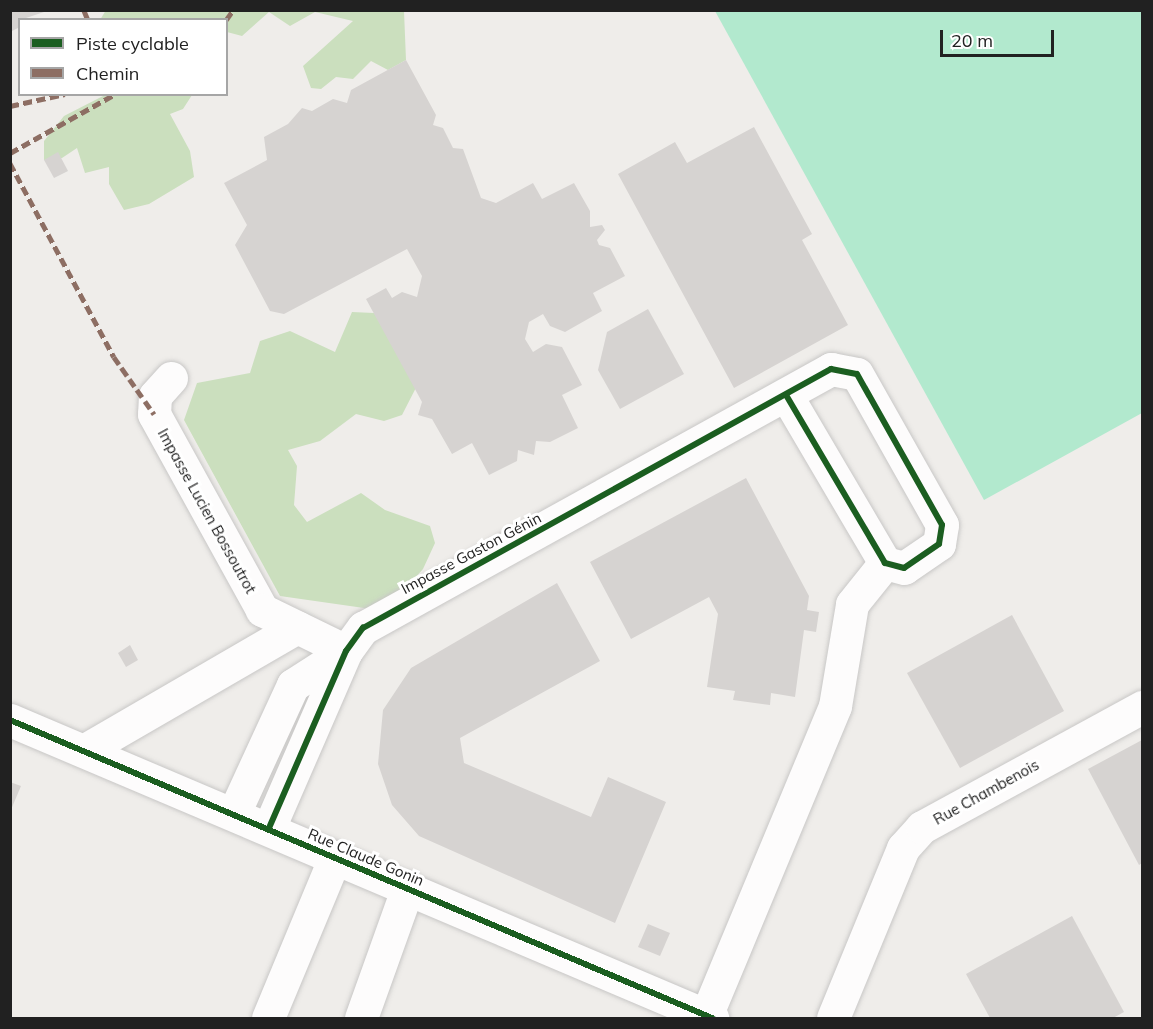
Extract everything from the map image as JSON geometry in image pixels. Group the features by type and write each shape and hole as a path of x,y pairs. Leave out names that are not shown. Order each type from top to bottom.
{"street":[{"name":"Impasse Gaston Génin","path":"269,828 346,651 363,628 403,603 831,369 857,374 942,525 939,544 923,558 904,568 885,563"},
{"name":"Impasse Lucien Bossoutrot","path":"171,378 155,396 154,414 262,610 297,627"},
{"path":"709,1017 835,705 852,604 885,563 786,395"},
{"path":"85,750 297,627 346,651"},
{"name":"Impasse Gaston Génin","path":"234,813 293,685 346,651"},
{"name":"Rue Chambenois","path":"832,1018 903,848 922,827 1143,707"},
{"name":"Rue Claude Gonin","path":"10,720 234,813 709,1017"},
{"path":"268,1018 335,856"},
{"path":"361,1018 408,887"}],"green space":[{"path":"106,10 404,11 406,60 388,70 371,61 353,79 336,77 321,89 311,88 303,66 353,21 315,12 290,26 269,12 242,36 228,32 228,18 101,18"},
{"path":"715,11 1142,11 1142,413 984,500"},
{"path":"103,96 191,96 183,109 170,114 190,151 194,177 149,204 124,210 109,184 109,167 85,173 77,148 62,158 44,160 44,141 64,116"},
{"path":"352,312 374,313 423,374 402,415 384,421 356,414 320,441 288,450 297,466 294,505 307,522 361,493 385,510 430,526 435,543 423,569 407,587 371,609 280,596 184,420 197,383 250,373 260,341 290,331 335,352"}],"building":[{"path":"10,10 50,10 26,18 18,18 18,28 10,32"},
{"path":"406,60 436,115 433,125 443,128 453,148 463,149 481,198 496,203 533,183 542,199 574,183 590,211 590,227 602,225 605,230 597,240 599,245 610,248 625,276 593,293 602,311 565,332 550,326 543,314 529,322 525,339 533,352 546,344 562,347 582,385 562,395 578,428 550,442 536,441 534,455 518,450 517,461 489,475 472,443 452,454 432,419 418,415 422,402 366,299 386,288 392,298 402,292 417,297 422,276 407,249 284,314 270,311 235,245 247,225 224,183 267,160 264,137 288,124 302,108 312,111 333,99 347,103 351,90"},
{"path":"754,127 812,234 802,240 848,325 734,388 618,174 675,142 687,163"},
{"path":"58,152 68,171 54,178 44,160"},
{"path":"648,309 684,374 620,409 598,370 607,332"},
{"path":"746,478 809,596 807,610 819,612 816,632 804,630 795,697 771,693 770,705 733,700 735,691 707,687 718,614 709,597 631,639 590,562"},
{"path":"557,583 600,661 460,738 464,763 591,817 608,777 666,802 615,923 419,836 392,805 378,764 383,710 411,668"},
{"path":"1012,615 1064,711 960,768 907,673"},
{"path":"130,645 138,660 126,667 118,653"},
{"path":"1142,740 1142,863 1139,865 1088,769"},
{"path":"10,782 21,786 10,812"},
{"path":"1072,916 1124,1012 1113,1018 990,1018 966,974"},
{"path":"648,924 670,933 660,956 638,947"}],"marked path":[{"path":"84,10 87,18"},
{"path":"227,18 233,10"},
{"path":"10,106 56,96"},
{"path":"10,153 111,96"},
{"path":"10,163 114,357 154,414"}],"cycle path":[{"path":"269,828 346,651 363,628 831,369 857,374 942,525 939,544 904,568 885,563 786,395"},
{"path":"10,720 712,1018"}]}
